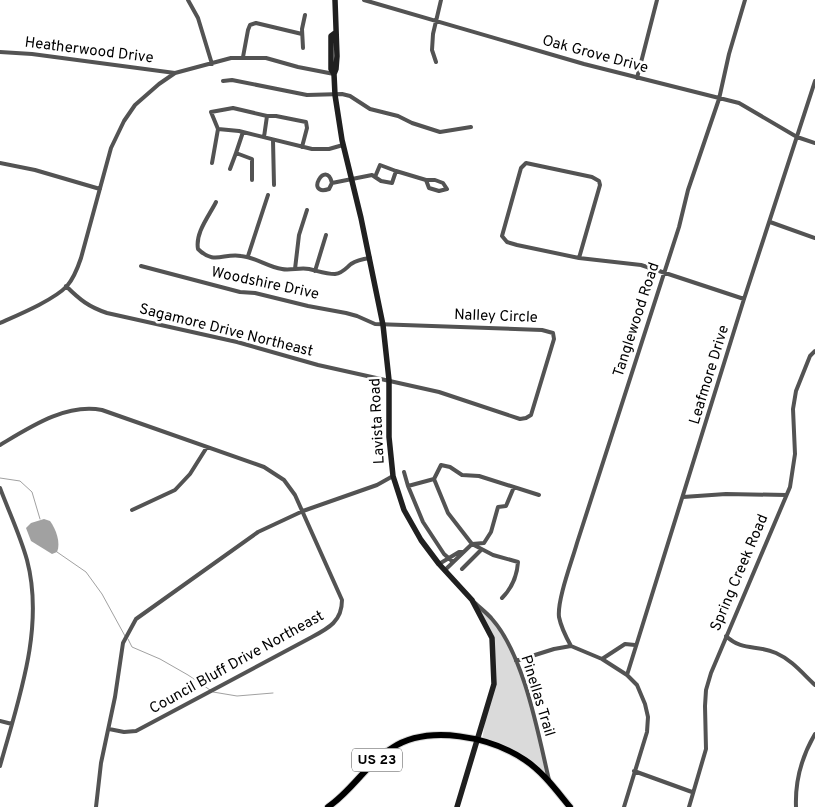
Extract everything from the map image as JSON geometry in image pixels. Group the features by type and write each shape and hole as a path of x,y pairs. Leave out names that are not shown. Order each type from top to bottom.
{"main road":[{"name":"Lavista Road","path":"335,0 335,33 331,36 331,69 334,74 335,95 343,145 370,258 383,325 389,380 389,436 393,476 404,510 421,540 439,564 472,600 492,638 494,684 457,807"},
{"path":"335,10 341,0"},
{"name":"US 23","path":"328,807 348,791 386,752 402,742 421,736 439,734 477,741 517,755 550,782 570,807"}],"street":[{"path":"188,0 198,18 212,64"},
{"name":"Oak Grove Drive","path":"364,0 636,78 739,103 797,137 815,143"},
{"path":"436,62 432,50 441,0"},
{"path":"636,78 658,0"},
{"name":"Tanglewood Road","path":"571,646 559,617 563,592 664,274 688,190 719,99 745,0"},
{"path":"303,48 304,15"},
{"path":"243,57 250,25 256,23 302,34"},
{"name":"Heatherwood Drive","path":"0,52 32,54 176,73"},
{"path":"0,324 34,307 66,286 76,272 111,148 135,105 159,84 176,73 231,58 243,57 266,58 334,74"},
{"path":"223,81 232,80 307,95 342,94 350,96 370,108 398,116 412,123 440,132 471,127"},
{"name":"Leafmore Drive","path":"627,675 744,299 815,81"},
{"path":"212,163 218,129 212,112 233,108 306,122 307,128 302,147"},
{"path":"264,137 267,116"},
{"path":"218,129 243,132 312,149 343,145"},
{"path":"230,169 243,132"},
{"path":"274,140 274,185"},
{"path":"236,154 252,159 252,180"},
{"path":"579,258 600,185 599,181 526,162 520,168 502,236 506,242 579,258 641,265 744,299"},
{"path":"0,163 35,170 100,189"},
{"path":"375,177 380,165 426,180 435,180 443,183 447,189 439,191 429,188 426,180"},
{"path":"332,183 328,176 319,177 317,186 324,190 328,189 332,183 372,176 392,183 396,171"},
{"path":"248,256 268,196"},
{"path":"216,202 197,242 198,249 209,257 248,256 281,269 309,269 315,272 338,274 351,264 370,258"},
{"path":"295,269 299,235 307,210"},
{"path":"770,222 815,238"},
{"path":"315,272 326,235"},
{"name":"Woodshire Drive","path":"141,266 240,292 255,293 351,314 369,322 383,325"},
{"name":"Sagamore Drive Northeast","path":"66,286 81,301 97,310 237,342 318,366 389,380"},
{"name":"Nalley Circle","path":"383,325 548,331 553,333 554,339 535,404 531,415 526,418 520,419 439,392 389,380"},
{"name":"Spring Creek Road","path":"689,807 706,749 704,734 706,690 726,636 790,487 795,454 793,419 796,391 810,356 815,351"},
{"name":"Council Bluff Drive Northeast","path":"0,445 25,430 63,412 91,408 102,410 264,468 284,480 295,495 342,600 339,617 331,626 136,731 124,732 108,728"},
{"path":"132,510 175,490 190,474 206,447"},
{"path":"408,486 434,479 441,465 450,467 462,475 479,476 538,495"},
{"path":"404,472 423,522 444,554 453,562"},
{"path":"96,807 101,763 118,680 122,643 136,619 258,532 303,511 377,485 393,476"},
{"path":"434,479 448,513 472,544 482,550 518,562 518,571 511,588 502,598"},
{"path":"445,570 472,544 484,544 491,532 498,507 506,506 514,487"},
{"path":"0,488 24,552 31,583 31,638 28,665 0,766"},
{"path":"683,498 726,494 786,495"},
{"path":"462,569 482,550"},
{"path":"439,564 449,557 463,552"},
{"name":"Pinellas Trail","path":"472,600 492,618 502,633 516,662 538,734 550,782"},
{"path":"726,636 736,645 776,653 795,665 815,685"},
{"path":"602,659 625,644 635,645"},
{"path":"516,662 554,649 571,646 602,659 627,675 637,685 648,717 647,732 624,807"},
{"path":"0,720 12,724"},
{"path":"796,807 797,780 815,734"},
{"path":"634,771 692,792"}],"shaded area":[{"path":"44,519 50,521 57,536 57,552 52,554 31,541 26,528 31,523"},
{"path":"472,600 492,619 513,652 527,692 546,774 509,751 482,742 487,706 494,684 492,638"}],"waterway":[{"path":"0,478 20,481 32,492 40,519"},
{"path":"57,552 86,572 102,594 125,636"},
{"path":"128,639 132,647 160,659 213,692 237,696 273,693"}]}
